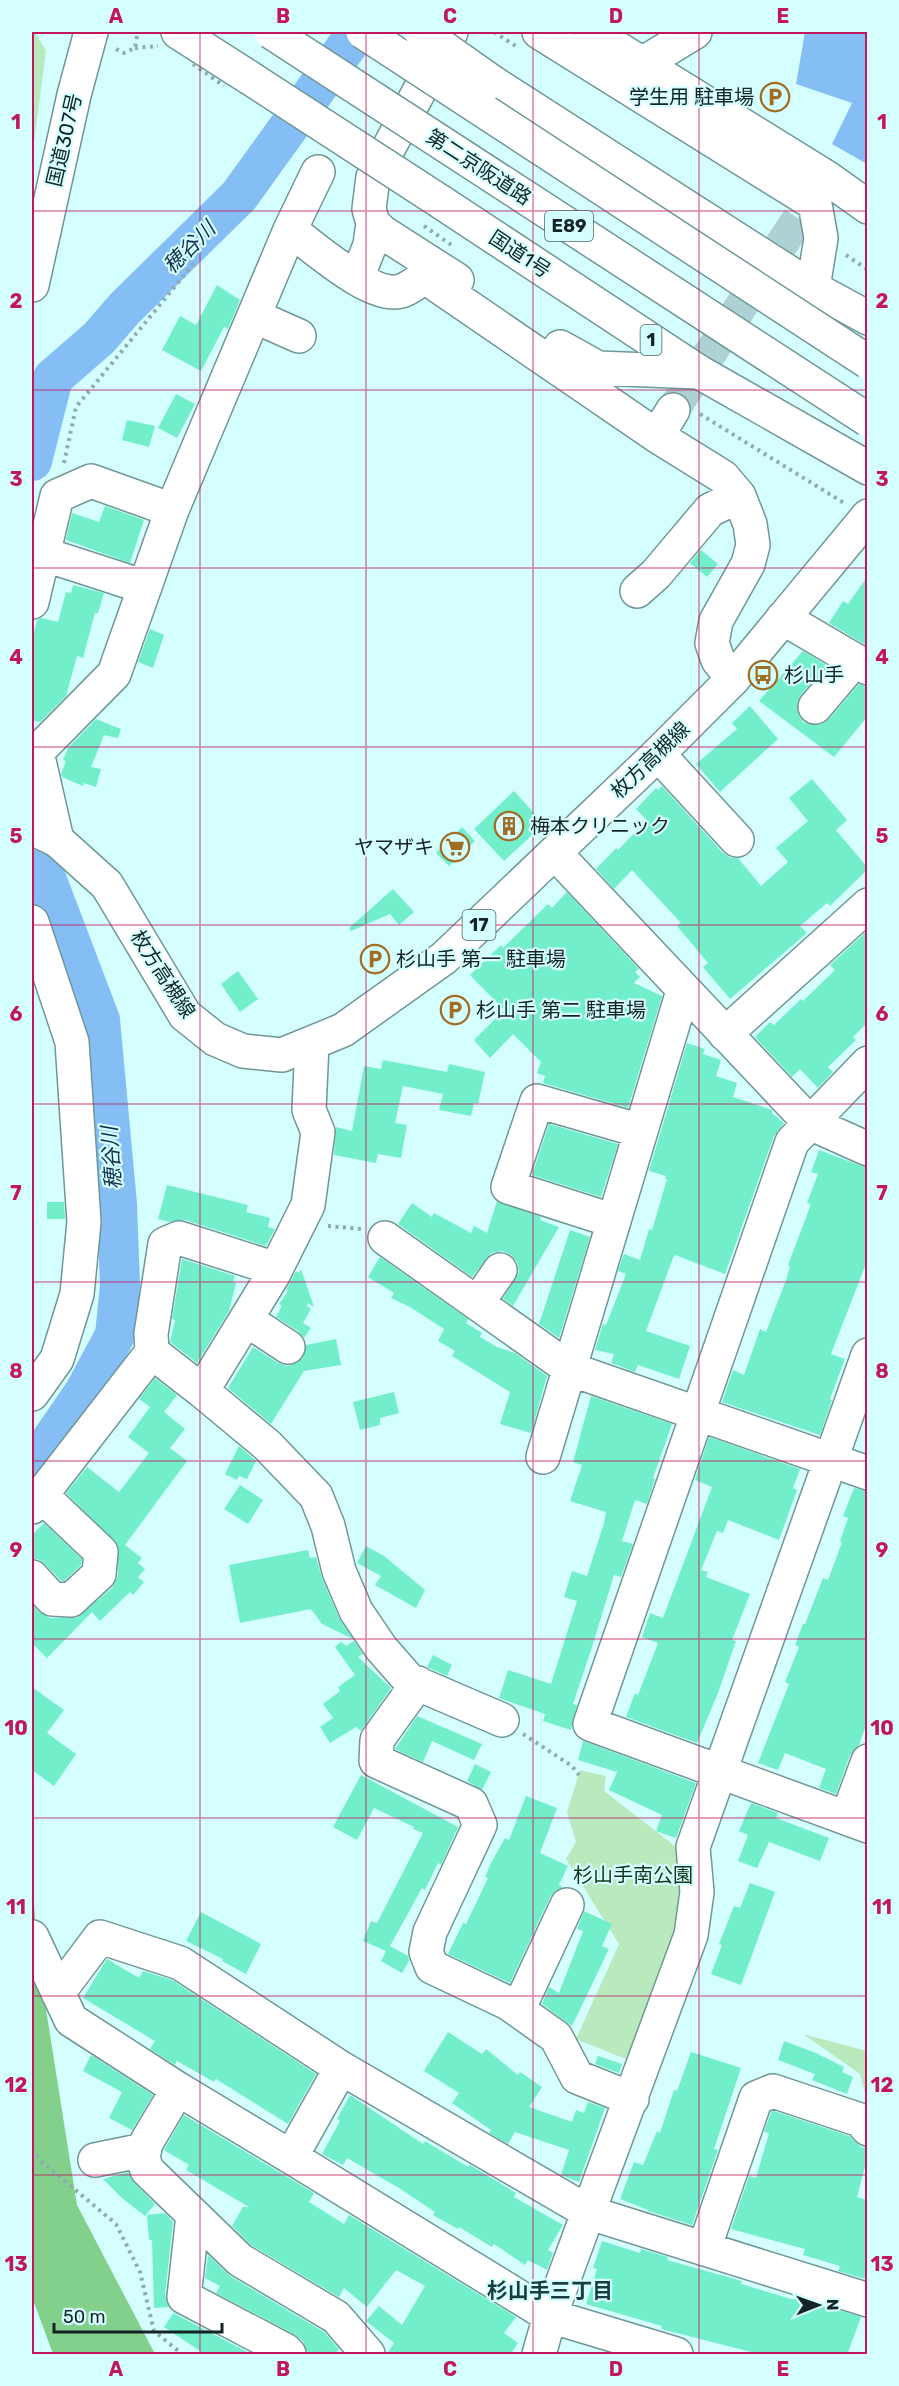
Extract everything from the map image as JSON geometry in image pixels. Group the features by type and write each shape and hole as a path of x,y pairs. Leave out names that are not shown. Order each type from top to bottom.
{"main road":[{"name":"国道1号","path":"178,32 699,372 867,468"},
{"name":"第二京阪道路","path":"271,32 867,420"},
{"name":"E89","path":"363,32 867,362"},
{"path":"421,32 492,82 813,288 867,318"},
{"path":"357,278 370,245 373,223 369,209 373,177 451,32"},
{"path":"539,32 815,204 821,238 813,288"},
{"path":"591,32 826,177 867,207"},
{"path":"642,64 695,32"},
{"name":"国道307号","path":"32,285 74,95 103,40"},
{"path":"44,834 34,743 114,674 172,510 290,230 318,172"},
{"path":"373,223 382,232 578,359 597,368 699,372"},
{"path":"290,230 357,278 383,291 401,291 425,277 665,423 723,477 739,496 750,524 753,545 748,564 716,621 712,643 718,660 733,679"},
{"path":"254,316 299,336"},
{"path":"32,602 57,496 91,481 172,510"},
{"path":"638,591 657,574 710,510 739,496"},
{"name":"枚方高槻線","path":"44,834 107,885 185,1015 207,1033 243,1052 282,1055 312,1044 343,1030 444,958 555,853 733,679 867,516"},
{"path":"43,554 145,587"},
{"path":"783,618 861,664 815,707"},
{"path":"658,754 737,840"},
{"path":"555,853 810,1123 867,1149"},
{"path":"725,1035 867,905"},
{"path":"32,922 72,1042 84,1222 76,1293 57,1359 32,1394"},
{"path":"543,1457 683,991"},
{"path":"202,1391 247,1320 308,1205 318,1132 309,1110 312,1044"},
{"path":"867,1063 792,1142 590,1724 857,1822 867,1761"},
{"path":"614,1221 508,1187 537,1101 641,1131"},
{"path":"32,1577 52,1599 71,1600 99,1574 101,1552 36,1501 152,1352 151,1334 165,1244 179,1238 276,1269"},
{"path":"385,1238 570,1369 867,1473"},
{"path":"478,1302 500,1270"},
{"path":"247,1320 288,1347"},
{"path":"152,1352 267,1445 316,1496 328,1526 339,1571 356,1611 381,1648 409,1680 502,1720"},
{"path":"539,2355 550,2316 691,1935 697,1892 693,1846 867,1355"},
{"path":"418,1683 377,1740 376,1761 471,1804 480,1825 430,1932 426,1952 432,1967 508,2003 556,2037 577,2077 632,2099"},
{"path":"518,2010 567,1905"},
{"path":"32,1937 71,2020 178,2089 550,2316 675,2355"},
{"path":"58,1994 100,1937 180,1963 341,2068 590,2213 867,2300"},
{"path":"291,2157 341,2068"},
{"path":"178,2089 146,2143 142,2157 147,2170 240,2260 336,2317 368,2355"},
{"path":"704,2249 756,2098 773,2091 860,2120 867,2129"},
{"path":"95,2160 144,2150"},
{"path":"193,2215 184,2297 285,2350 289,2355"}],"path":[{"path":"103,40 124,53 135,48 137,36"},
{"path":"57,496 76,407 195,262"},
{"path":"298,1226 357,1227 385,1238"},
{"path":"502,1720 572,1766 579,1775"},
{"path":"32,2149 42,2162 116,2224 140,2272 154,2331 182,2355"}],"green space":[{"path":"32,32 35,32 46,51 32,158"},
{"name":"杉山手南公園","path":"580,1770 606,1776 604,1791 680,1850 683,1922 633,2062 576,2039 619,1944 566,1859 576,1842 567,1812"},
{"path":"32,1875 38,1959 77,2205 155,2354 53,2354 32,2297"},
{"path":"803,2034 867,2051 867,2102 860,2074"}],"water":[{"path":"805,32 867,32 867,164 832,144 852,103 796,84"}],"building":[{"path":"217,285 240,300 228,329 224,327 201,371 162,350 180,316 196,325"},
{"path":"176,394 195,404 177,438 158,428"},
{"path":"127,420 155,426 149,447 122,440"},
{"path":"105,506 144,520 130,563 66,540 72,513 99,522"},
{"path":"701,550 718,564 707,577 690,563"},
{"path":"867,577 867,646 829,623 843,601 848,604"},
{"path":"73,585 104,593 98,613 95,613 83,658 77,656 66,696 40,722 32,720 32,641 37,620 41,618 58,622 66,592 71,593"},
{"path":"150,629 164,635 153,668 138,662"},
{"path":"803,651 826,665 797,703 798,714 803,722 812,725 822,724 859,684 867,687 867,717 834,757 759,701"},
{"path":"750,706 778,739 720,792 696,764 737,729 732,723"},
{"path":"96,719 121,729 118,738 104,735 91,767 101,769 96,787 84,783 83,786 62,777 66,761 63,760 68,748"},
{"path":"812,779 847,820 836,830 867,867 867,870 830,906 827,903 800,926 807,933 730,999 703,967 708,963 677,926 681,923 632,870 614,889 596,869 647,820 636,809 656,788 658,790 662,786 723,853 731,858 738,858 761,886 788,862 776,848 808,821 789,798"},
{"name":"梅本クリニック","path":"514,791 544,824 504,861 474,829"},
{"name":"ヤマザキ","path":"462,827 475,841 449,866 436,853"},
{"path":"393,889 414,912 399,925 390,914 351,931 349,928"},
{"path":"567,892 639,969 635,972 640,977 634,983 662,996 628,1108 543,1083 545,1076 537,1073 541,1062 513,1034 490,1058 474,1040 504,1010 470,975 501,945 503,948 548,904 552,908"},
{"path":"867,931 867,1023 853,1037 856,1040 828,1067 833,1072 818,1088 800,1069 792,1077 755,1037 770,1022 774,1025 801,999 803,1001 835,970 830,965"},
{"path":"238,971 258,999 240,1012 221,984"},
{"path":"687,1043 705,1049 703,1054 721,1060 716,1076 737,1083 733,1097 772,1110 772,1113 784,1123 774,1136 725,1274 675,1255 673,1258 646,1331 690,1346 679,1379 638,1365 635,1372 611,1363 614,1354 595,1350 603,1324 606,1325 626,1274 618,1271 624,1254 640,1260 649,1229 652,1230 667,1179 665,1179 666,1176 649,1171"},
{"path":"383,1060 447,1072 449,1064 485,1072 478,1104 474,1103 471,1116 439,1110 443,1094 403,1086 395,1123 407,1125 401,1158 378,1154 376,1163 334,1155 336,1127 352,1131 364,1066 381,1069"},
{"path":"549,1124 618,1144 601,1197 532,1175"},
{"path":"819,1150 867,1168 867,1261 831,1354 845,1359 820,1435 722,1402 733,1370 744,1375 760,1329 766,1332 811,1204 807,1203 818,1174 811,1172"},
{"path":"167,1185 248,1205 246,1212 270,1218 268,1227 275,1229 266,1246 185,1220 169,1222 158,1219"},
{"path":"497,1201 541,1217 540,1220 559,1227 513,1306 503,1299 519,1272 517,1262 511,1255 502,1251 491,1253 472,1277 398,1224 412,1203 432,1217 434,1213 471,1233 474,1226 487,1233"},
{"path":"47,1202 64,1202 65,1219 47,1219"},
{"path":"570,1230 590,1237 559,1338 539,1324"},
{"path":"380,1257 468,1319 466,1323 482,1333 480,1337 497,1347 515,1353 547,1376 531,1433 500,1424 510,1392 452,1356 455,1351 438,1341 444,1329 410,1307 391,1298 394,1293 368,1277"},
{"path":"182,1259 235,1276 233,1282 236,1283 229,1311 197,1363 170,1342 175,1320 172,1319"},
{"path":"301,1269 314,1307 308,1303 307,1306 311,1309 303,1323 311,1328 304,1338 298,1331 276,1317 282,1306 279,1304 288,1291 286,1290 296,1271 299,1273"},
{"path":"336,1339 341,1365 304,1371 271,1424 228,1388 253,1347 287,1366 303,1358 306,1345"},
{"path":"155,1378 177,1395 164,1412 185,1429 170,1448 187,1461 125,1545 142,1558 138,1563 145,1569 138,1577 144,1582 133,1595 130,1592 100,1621 92,1612 47,1658 32,1643 32,1604 39,1612 50,1618 77,1618 112,1588 118,1576 118,1545 66,1493 87,1467 119,1492 149,1453 128,1437 150,1407 139,1399"},
{"path":"394,1392 399,1413 380,1418 380,1425 360,1430 353,1402"},
{"path":"591,1396 672,1424 653,1478 655,1479 647,1504 635,1500 622,1541 633,1544 621,1577 614,1575 573,1704 577,1705 571,1730 543,1721 545,1714 499,1698 508,1670 551,1684 577,1601 564,1597 572,1571 587,1576 604,1523 606,1512 570,1501 582,1465 573,1462"},
{"path":"709,1437 800,1469 793,1488 797,1490 779,1540 728,1520 723,1533 717,1531 701,1570 708,1572 706,1577 750,1594 732,1640 736,1641 718,1693 697,1743 626,1717 635,1693 638,1695 658,1643 642,1637 650,1613 663,1618 712,1487 695,1480"},
{"path":"239,1446 256,1461 247,1479 239,1476 237,1480 225,1474"},
{"path":"240,1485 263,1500 248,1524 224,1509"},
{"path":"854,1488 867,1491 867,1722 859,1745 850,1755 836,1794 819,1788 826,1769 785,1753 778,1770 758,1763 789,1684 785,1682 799,1647 795,1645 823,1578 828,1580 842,1542 840,1541 848,1518 843,1516"},
{"path":"44,1523 82,1559 81,1565 64,1581 61,1581 38,1559 32,1559 32,1535"},
{"path":"366,1546 384,1556 425,1590 416,1608 375,1585 381,1576 357,1563"},
{"path":"308,1550 310,1558 316,1557 339,1618 353,1639 322,1624 311,1609 240,1623 229,1565"},
{"path":"354,1641 363,1654 358,1657 391,1688 361,1731 356,1727 330,1743 320,1727 333,1718 323,1704 340,1691 338,1687 355,1675 335,1647 341,1642 346,1646"},
{"path":"433,1655 452,1665 447,1676 427,1667"},
{"path":"32,1687 64,1710 47,1733 76,1754 54,1786 32,1770"},
{"path":"417,1716 482,1744 474,1760 432,1741 423,1762 395,1749"},
{"path":"583,1741 696,1783 676,1838 656,1831 662,1815 609,1790 617,1772 578,1760"},
{"path":"475,1764 491,1772 482,1790 467,1781"},
{"path":"361,1775 458,1827 441,1865 438,1863 425,1890 422,1888 390,1946 408,1956 409,1961 402,1973 381,1961 386,1951 363,1941 371,1921 377,1923 423,1833 374,1808 357,1840 333,1827"},
{"path":"526,1796 557,1808 540,1853 568,1866 559,1885 563,1887 556,1890 550,1897 510,1983 448,1954 463,1923 466,1924 488,1878 485,1877 491,1863 505,1838 509,1840"},
{"path":"751,1803 778,1813 776,1818 829,1838 820,1861 769,1842 757,1868 738,1861 748,1835 739,1831"},
{"path":"750,1883 775,1892 741,1985 711,1974 722,1945 719,1944 734,1906 740,1908"},
{"path":"584,1911 612,1924 602,1946 609,1949 572,2026 542,2004 549,1987 559,1993 583,1931 577,1929"},
{"path":"201,1912 261,1944 246,1974 222,1961 223,1959 186,1941"},
{"path":"107,1959 139,1978 143,1971 172,1980 316,2074 288,2124 216,2079 214,2082 177,2061 175,2065 150,2049 155,2041 83,1998"},
{"path":"448,2032 482,2054 486,2049 518,2075 520,2072 542,2087 529,2107 572,2122 576,2110 584,2113 588,2102 605,2108 579,2182 561,2175 569,2150 515,2132 508,2144 489,2133 491,2130 452,2103 459,2093 424,2071"},
{"path":"784,2041 844,2067 842,2072 853,2077 847,2094 812,2080 815,2074 778,2060"},
{"path":"691,2052 741,2068 714,2149 718,2150 692,2225 620,2199 634,2162 643,2165 657,2131 660,2133 674,2090 677,2091"},
{"path":"91,2055 153,2095 132,2130 109,2118 122,2092 83,2071"},
{"path":"598,2056 622,2064 619,2073 595,2064"},
{"path":"350,2095 423,2144 425,2141 468,2167 470,2165 516,2193 514,2197 563,2225 548,2250 553,2253 547,2270 528,2260 525,2265 494,2244 492,2247 459,2227 458,2229 433,2215 435,2212 399,2188 347,2158 343,2165 322,2154 340,2121 337,2119"},
{"path":"774,2111 849,2136 861,2147 867,2149 867,2159 857,2197 867,2200 865,2279 838,2271 840,2266 803,2255 805,2249 731,2229 749,2176 756,2178 769,2133 764,2132 771,2112"},
{"path":"184,2115 314,2193 309,2202 344,2224 349,2215 516,2317 504,2333 518,2343 510,2355 386,2355 394,2343 366,2321 379,2306 402,2325 425,2286 396,2270 367,2307 344,2288 339,2297 251,2245 232,2226 243,2207 249,2207 186,2170 189,2165 164,2150"},
{"path":"128,2172 134,2183 155,2204 145,2216 103,2179"},
{"path":"165,2213 173,2222 165,2295 169,2307 154,2308 152,2240 149,2240 147,2215"},
{"path":"602,2241 640,2253 641,2249 668,2257 667,2260 742,2281 741,2284 861,2317 847,2355 763,2355 661,2329 662,2326 586,2304 597,2269 593,2268"},
{"path":"208,2255 230,2276 324,2332 339,2349 334,2355 307,2355 303,2341 294,2334 216,2293 220,2286 205,2278"},
{"path":"174,2312 253,2355 206,2355 164,2327"}],"waterway":[{"name":"穂谷川","path":"32,461 53,378 99,338 125,308 239,196 357,32"},
{"name":"穂谷川","path":"32,841 100,1020 117,1204 120,1286 115,1335 85,1391 48,1445 32,1461"}],"tunnel":[{"path":"673,410 825,178"}],"place":[{"name":"学生用 駐車場","path":"775,97"},
{"name":"杉山手","path":"763,675"},
{"name":"梅本クリニック","path":"509,826"},
{"name":"ヤマザキ","path":"455,847"},
{"name":"杉山手 第一 駐車場","path":"375,959"},
{"name":"杉山手 第二 駐車場","path":"455,1010"}],"district":[{"name":"杉山手三丁目","path":"550,2290"}]}
